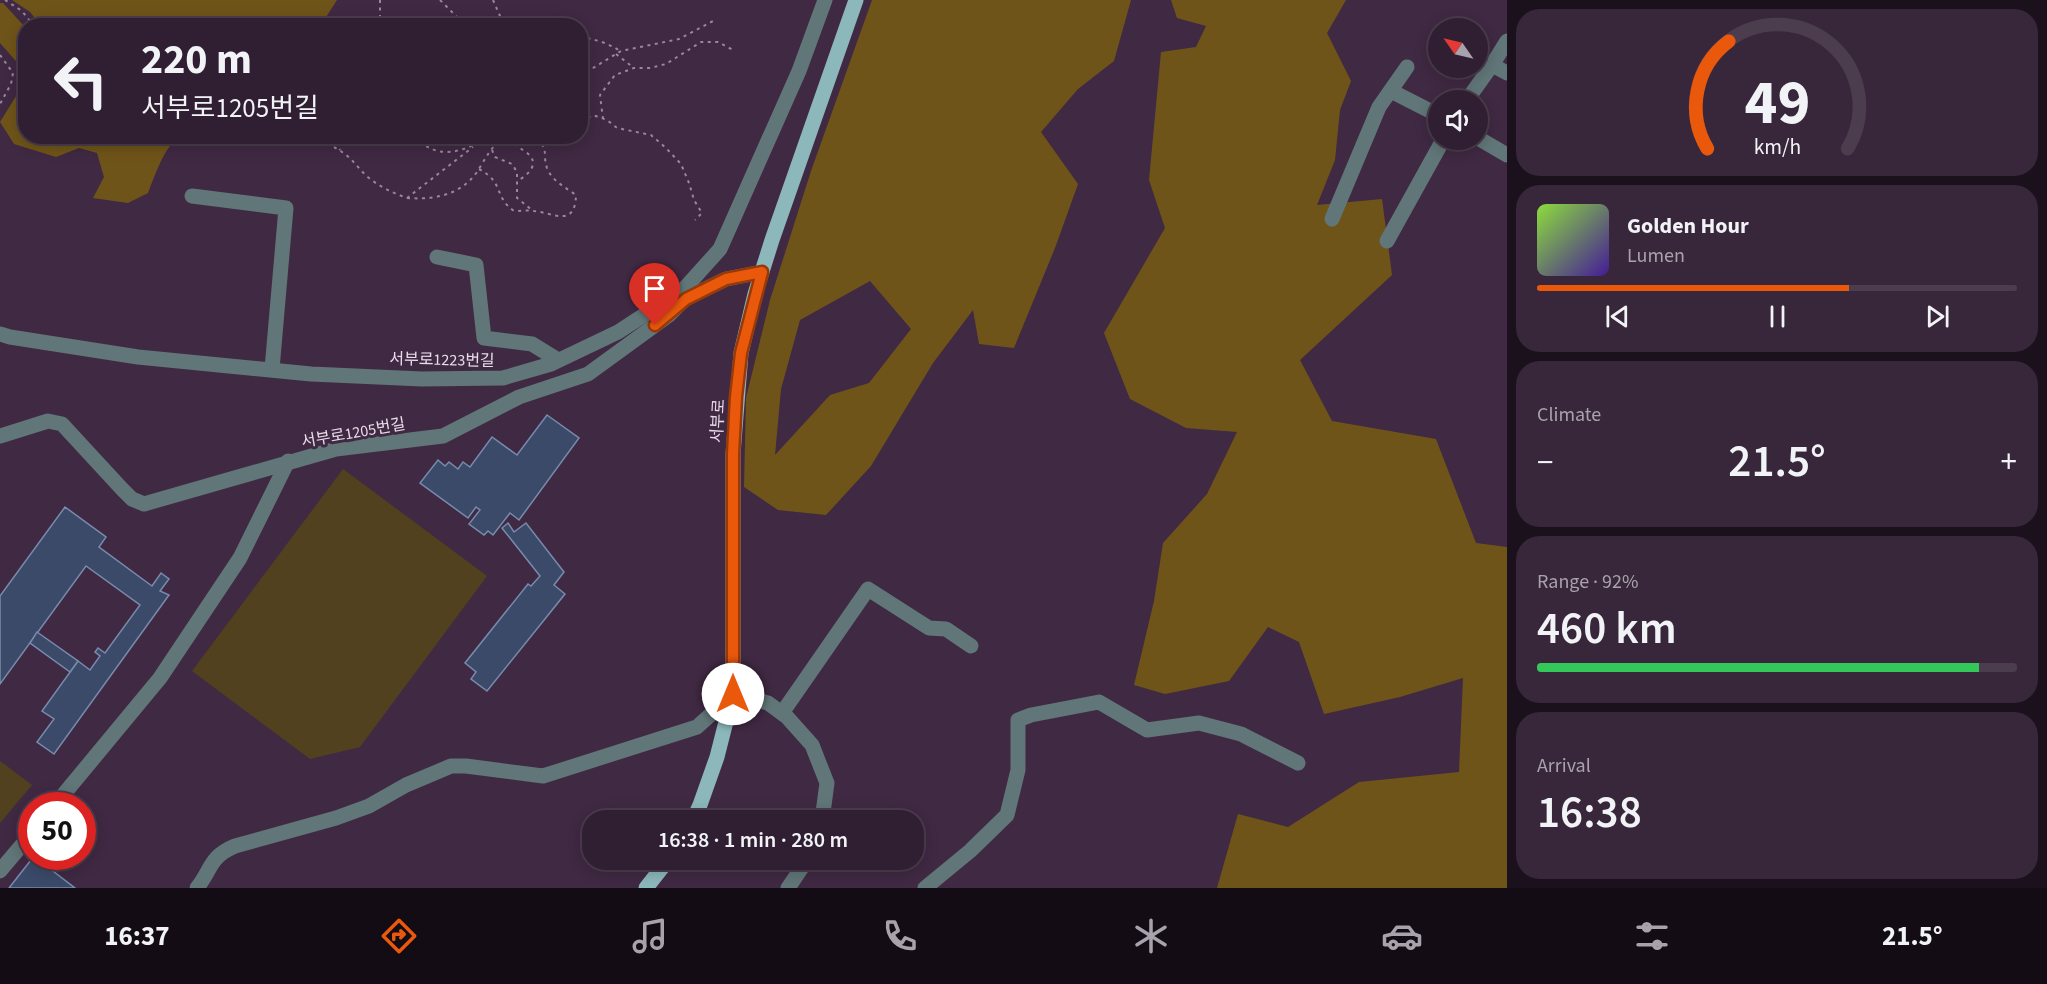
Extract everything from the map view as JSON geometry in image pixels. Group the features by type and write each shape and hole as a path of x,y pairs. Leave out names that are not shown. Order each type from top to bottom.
{"main road":[{"name":"서부로","path":"698,810 717,757 733,694 733,454 741,353 762,272 856,0"},
{"path":"646,888 660,870"}],"street":[{"name":"서부로1223번길","path":"0,334 138,357 311,374 422,379 503,378 558,360 621,330 684,289 720,249 799,71 825,0"},
{"path":"1474,90 1507,41"},
{"path":"1492,65 1507,73"},
{"path":"1332,219 1379,107 1407,67"},
{"path":"1391,91 1428,110"},
{"path":"1488,144 1507,155"},
{"path":"1387,241 1437,150"},
{"path":"192,196 286,208 272,369"},
{"path":"437,257 476,265 484,338 532,344 558,360"},
{"name":"서부로1205번길","path":"66,792 160,678 240,558 288,461 336,449 444,436 519,397 588,374 669,315 686,299 726,279 762,272"},
{"path":"621,330 628,344"},
{"path":"0,436 48,421 62,424 132,499 144,504 288,461"},
{"path":"782,713 868,589 929,628 946,629 971,646"},
{"path":"197,888 211,864 222,851 336,818 369,806 406,785 451,766 543,776 697,727 733,694 768,703 782,713 812,745 827,783 823,810"},
{"path":"925,888 970,851 1007,815 1018,770 1018,720 1031,715 1100,702 1147,730 1199,723 1241,734 1298,763"},
{"path":"0,871 18,850"},
{"path":"788,888 800,870"}],"path":[{"path":"4,0 27,18"},
{"path":"380,0 380,18"},
{"path":"440,0 459,18"},
{"path":"493,0 500,18"},
{"path":"588,71 621,51 679,39 713,21"},
{"path":"588,39 603,42 621,51"},
{"path":"603,119 600,95 615,75 634,68 650,68 666,64 701,42 718,42 733,50"},
{"path":"0,54 13,73 11,84 0,104"},
{"path":"616,54 634,68"},
{"path":"588,118 596,116 617,128 651,135 666,148 681,164 694,200 702,213 695,220"},
{"path":"327,144 340,150 368,177 389,191 407,198 424,200 452,194 462,188 498,144"},
{"path":"337,144 340,150"},
{"path":"420,144 436,152 449,153 473,147"},
{"path":"407,198 478,144"},
{"path":"516,144 520,150 530,155 532,160 531,170 527,176 517,181"},
{"path":"479,169 490,175 498,185 501,198 514,211 532,210 559,218 570,214 575,206 576,195 554,180 546,167 546,150 541,144"},
{"path":"492,149 495,157 512,164 517,172 517,198 532,210"}],"shaded area":[{"path":"12,0 337,0 325,18 35,18"},
{"path":"872,0 1131,0 1114,61 1078,89 1041,132 1078,184 1055,248 1014,348 979,344 973,310 933,363 871,466 826,515 778,510 744,487 746,398 770,300 811,171","holes":["870,281 911,329 869,383 830,395 775,455 781,389 800,320"]},
{"path":"1171,0 1346,0 1327,33 1351,81 1340,110 1335,160 1317,205 1382,199 1392,275 1300,360 1332,421 1436,439 1476,543 1507,547 1507,888 1217,888 1238,814 1288,827 1359,782 1459,772 1463,678 1400,697 1324,714 1299,642 1268,627 1229,681 1165,694 1134,685 1154,601 1163,543 1207,494 1237,432 1186,428 1130,399 1104,333 1165,228 1149,180 1161,52 1196,47 1206,26 1177,18"},
{"path":"0,3 3,3 18,19 18,63 0,43"},
{"path":"18,93 18,144 172,144 165,154 148,193 128,203 93,198 104,177 97,153 79,148 56,157 14,144 0,122"},
{"path":"343,469 487,576 360,747 310,759 192,671"},
{"path":"0,761 32,785 26,792 18,792 18,802 0,823"}],"building":[{"path":"547,415 579,438 519,520 510,513 493,535 488,531 484,535 469,524 480,510 476,507 468,518 420,483 438,460 445,466 449,462 458,469 463,462 470,467 492,437 517,455"},
{"path":"65,507 106,537 99,547 152,586 161,573 169,579 160,591 169,595 54,754 37,742 54,719 42,711 78,661 90,670 100,656 95,652 98,648 105,653 140,605 86,566 0,684 0,596"},
{"path":"508,523 514,532 526,523 564,572 554,585 565,594 487,691 471,679 476,672 465,663 528,584 531,586 540,576 502,528"},
{"path":"37,632 78,661 70,672 30,643"},
{"path":"23,870 52,870 75,888 9,888"}],"route":[{"path":"655,325 686,299 726,279 762,272 741,353 736,397 733,454 733,694"}]}
